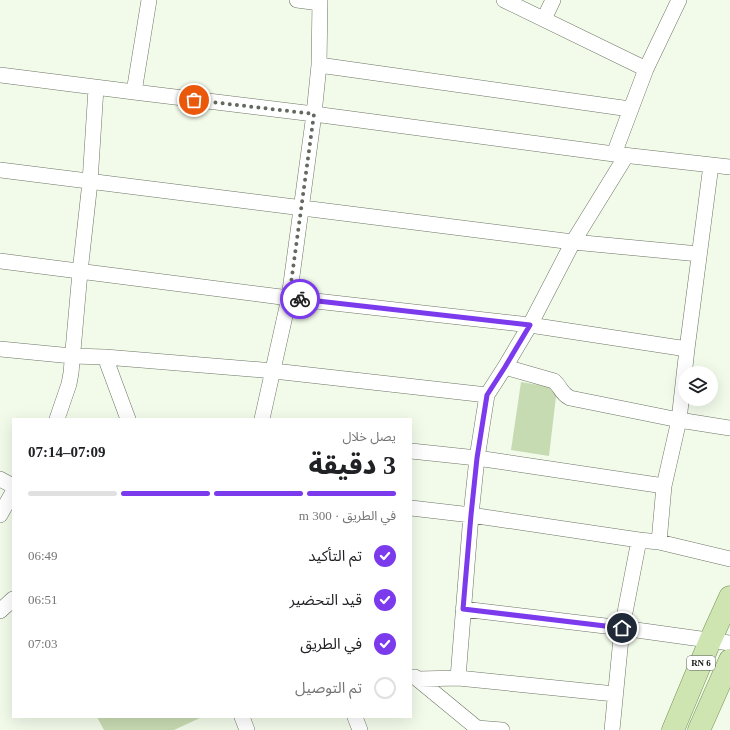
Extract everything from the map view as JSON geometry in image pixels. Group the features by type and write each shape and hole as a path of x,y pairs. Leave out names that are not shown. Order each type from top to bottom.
{"main road":[{"name":"RN 6","path":"673,730 720,642 730,597"},
{"name":"RN 6","path":"699,730 730,660"}],"street":[{"path":"134,92 149,0"},
{"path":"262,418 274,371 289,298 314,114 319,65 320,1 297,0"},
{"path":"504,0 646,69"},
{"path":"544,19 553,0"},
{"path":"458,678 471,515 477,458 487,395 530,325 620,155 630,109 646,69 679,0"},
{"path":"319,65 630,109"},
{"path":"0,75 314,114 620,155 730,167"},
{"path":"57,418 69,384 90,182 96,88"},
{"path":"659,542 664,486 679,420 711,165"},
{"path":"0,170 573,242 699,254"},
{"path":"0,261 289,298 530,325 687,350"},
{"path":"0,349 72,356 105,357 274,371 487,395"},
{"path":"105,357 128,418"},
{"path":"505,367 554,381 558,384 564,396 570,398 679,420 730,428"},
{"path":"412,450 477,458 664,486"},
{"path":"0,479 12,485"},
{"path":"0,515 12,494"},
{"path":"412,508 659,542 730,559"},
{"path":"612,730 622,628 639,540"},
{"path":"0,611 12,600"},
{"path":"463,609 622,628 720,642"},
{"path":"415,676 458,678 616,694"},
{"path":"415,676 475,729 502,730"},
{"path":"242,718 247,730"},
{"path":"355,718 360,730"}],"green space":[{"path":"521,382 557,388 549,456 511,450"},
{"path":"98,718 200,718 174,730 104,730"}],"way so far":[{"path":"194,100 314,114 289,298 300,299"}],"route":[{"path":"300,299 530,325 487,395 477,458 463,609 622,628"}]}
